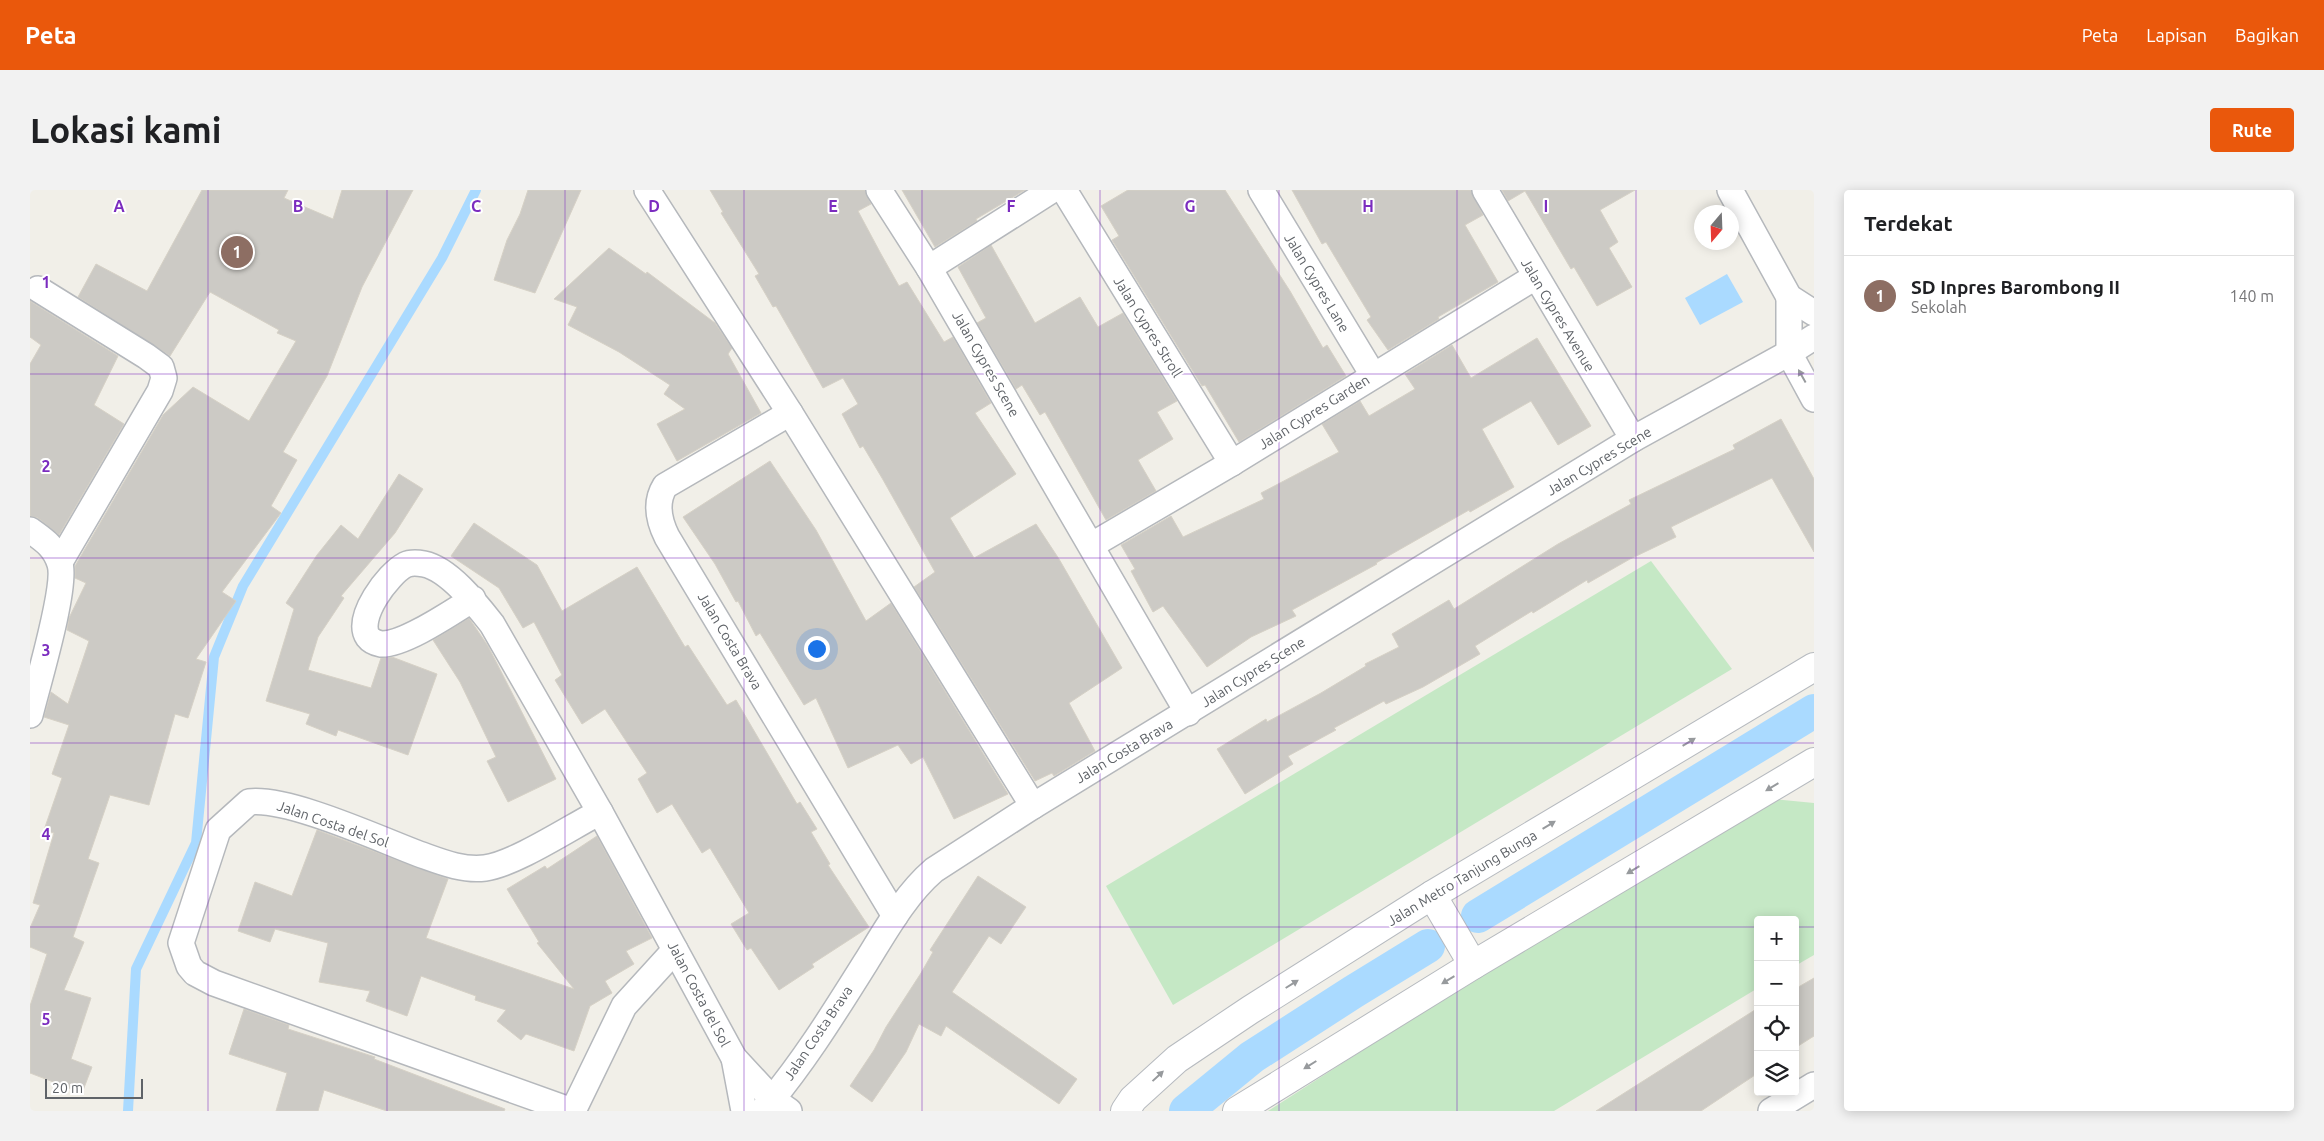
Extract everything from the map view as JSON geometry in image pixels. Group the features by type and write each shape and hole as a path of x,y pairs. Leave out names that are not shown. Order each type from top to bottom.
{"main road":[{"name":"Jalan Metro Tanjung Bunga","path":"1125,1111 1133,1099 1177,1059 1432,895 1814,667"},
{"path":"1238,1111 1473,965 1814,762"},
{"path":"1432,895 1473,965"}],"street":[{"path":"648,190 790,413 1033,806"},
{"name":"Jalan Cypres Scene","path":"879,190 929,268 1092,545 1188,713 1632,439 1789,353 1814,337"},
{"path":"929,268 1052,190"},
{"name":"Jalan Cypres Stroll","path":"1064,190 1232,463"},
{"name":"Jalan Cypres Lane","path":"1261,190 1373,375"},
{"name":"Jalan Cypres Avenue","path":"1485,190 1632,439"},
{"path":"1730,190 1790,297 1814,313"},
{"name":"Jalan Cypres Garden","path":"1092,545 1232,463 1535,277"},
{"path":"38,289 146,356 161,367 164,378 160,391 137,433 60,562"},
{"path":"1790,297 1789,353 1814,399"},
{"name":"Jalan Costa Brava","path":"790,413 666,486 661,493 660,522 667,537 895,916"},
{"path":"30,530 51,545 60,562 61,570 59,595 30,715"},
{"path":"473,599 492,624 600,812"},
{"name":"Jalan Costa Brava","path":"774,1107 895,916 924,878 1033,806 1188,713"},
{"name":"Jalan Costa del Sol","path":"573,1111 214,983 195,972 189,966 182,943 218,830 249,802 272,802 304,811 446,864 466,868 484,868 510,860 600,812 734,1058 774,1107"},
{"path":"573,1111 624,1006 675,950"},
{"path":"734,1058 744,1111"},
{"path":"1786,1107 1814,1084"}],"green space":[{"path":"1651,561 1732,669 1173,1005 1106,886"},
{"path":"1773,799 1814,803 1814,955 1799,964 1799,916 1754,916 1754,990 1554,1111 1268,1111 1419,1014"}],"water":[{"path":"1727,274 1743,302 1700,325 1685,298"}],"building":[{"path":"202,190 288,190 284,198 333,219 342,190 413,190 362,287 327,376 283,452 297,460 271,506 281,513 222,592 236,601 196,659 206,662 188,718 175,714 149,805 110,795 88,859 99,863 73,937 84,942 64,990 91,998 71,1059 92,1067 82,1093 30,1073 30,1006 47,954 30,947 30,928 40,905 33,903 54,833 44,830 62,778 52,774 69,725 44,717 51,692 68,704 89,641 67,630 69,618 86,583 75,578 75,566 163,415 193,387 249,421 296,341 277,333 279,330 210,292 170,356 78,297 96,264 147,291"},
{"path":"528,190 581,190 535,293 494,280 507,240 520,214"},
{"path":"710,190 865,190 871,204 858,211 899,286 907,282 944,342 953,337 991,403 975,413 1016,474 950,518 974,558 1036,524 1059,559 1122,668 1069,703 1095,751 1054,776 1052,773 1035,781 914,587 935,572 882,478 863,446 860,448 842,414 858,404 843,378 823,388 776,306 773,307 755,276 759,274 721,213 723,212"},
{"path":"902,190 1025,190 976,219 977,221 935,247"},
{"path":"1128,190 1225,190 1290,291 1323,348 1327,345 1346,376 1239,442 1205,385 1202,386 1112,240 1119,236 1101,206"},
{"path":"1292,190 1471,190 1483,215 1465,225 1498,282 1438,317 1439,319 1388,350 1367,320 1371,317 1326,242 1322,244"},
{"path":"1502,190 1635,190 1600,210 1618,242 1609,248 1632,287 1597,306 1574,267 1571,269 1525,191 1508,201"},
{"path":"991,245 1035,323 1080,297 1098,327 1123,313 1177,401 1157,412 1173,439 1138,460 1156,491 1106,520 1045,412 1040,415 1022,385 1016,389 977,323 986,318 958,267"},
{"path":"609,248 646,274 647,272 715,323 732,348 728,354 761,413 677,461 657,424 685,409 664,394 670,385 619,352 568,325 577,307 554,299"},
{"path":"30,301 118,356 94,405 124,424 59,535 38,518 30,516 30,364 41,345 30,337"},
{"path":"1537,338 1591,426 1558,445 1531,401 1482,429 1514,487 1470,512 1469,510 1377,564 1292,610 1296,616 1251,637 1207,667 1163,606 1153,612 1131,571 1135,569 1121,545 1171,516 1183,537 1264,499 1261,493 1339,452 1322,424 1360,401 1369,416 1415,389 1405,374 1452,345 1471,378"},
{"path":"1781,419 1814,479 1814,552 1772,478 1671,527 1676,537 1630,559 1588,583 1587,580 1533,613 1532,611 1475,646 1480,654 1423,687 1386,704 1384,701 1334,728 1336,730 1288,756 1293,764 1245,794 1217,749 1266,719 1267,722 1321,693 1366,666 1365,664 1399,647 1392,634 1449,600 1454,609 1558,544 1631,504 1629,500 1735,449 1733,445"},
{"path":"770,461 816,530 866,621 891,603 1008,794 954,819 923,757 911,764 898,745 848,768 816,698 804,705 760,633 756,636 738,601 736,602 715,564 683,517"},
{"path":"399,474 423,489 395,533 341,596 344,598 318,637 308,670 371,688 381,658 392,657 437,674 408,755 338,730 336,736 306,724 310,714 266,701 294,609 286,603 317,555 341,525 358,539"},
{"path":"474,523 537,565 562,611 637,567 685,647 688,645 727,705 736,700 797,804 800,802 817,829 811,832 830,864 828,865 869,927 812,964 814,967 779,990 751,948 747,950 731,924 749,913 710,848 702,853 672,804 657,813 638,779 647,773 605,709 582,724 555,680 562,675 534,622 523,628 499,588 451,556"},
{"path":"469,618 488,646 556,779 508,802 487,761 496,757 460,682 433,640"},
{"path":"317,830 448,879 426,938 574,989 537,943 539,942 507,889 545,866 547,869 597,836 652,938 626,951 634,964 605,981 612,993 590,1006 574,1051 526,1034 521,1040 497,1021 506,1010 475,1000 476,996 421,976 407,1016 366,1001 370,991 319,982 328,943 275,929 270,942 238,931 255,882 292,896"},
{"path":"978,876 1026,907 1001,944 989,936 952,992 1077,1079 1059,1104 946,1026 941,1036 919,1024 906,1052 872,1102 850,1086 921,973 933,952 930,950"},
{"path":"1814,978 1814,1036 1799,1045 1799,1006 1799,987"},
{"path":"244,1009 289,1025 288,1029 375,1057 374,1059 505,1109 504,1111 387,1111 324,1090 318,1111 276,1111 287,1073 229,1054"},
{"path":"1754,1011 1754,1076 1701,1111 1596,1111"}],"waterway":[{"path":"128,1111 136,969 196,843 214,657 243,586 442,258 476,190"},
{"path":"1478,916 1814,711"},
{"path":"1186,1111 1252,1057 1428,946"}],"place":[{"name":"SD Inpres Barombong II","path":"237,252"}]}
